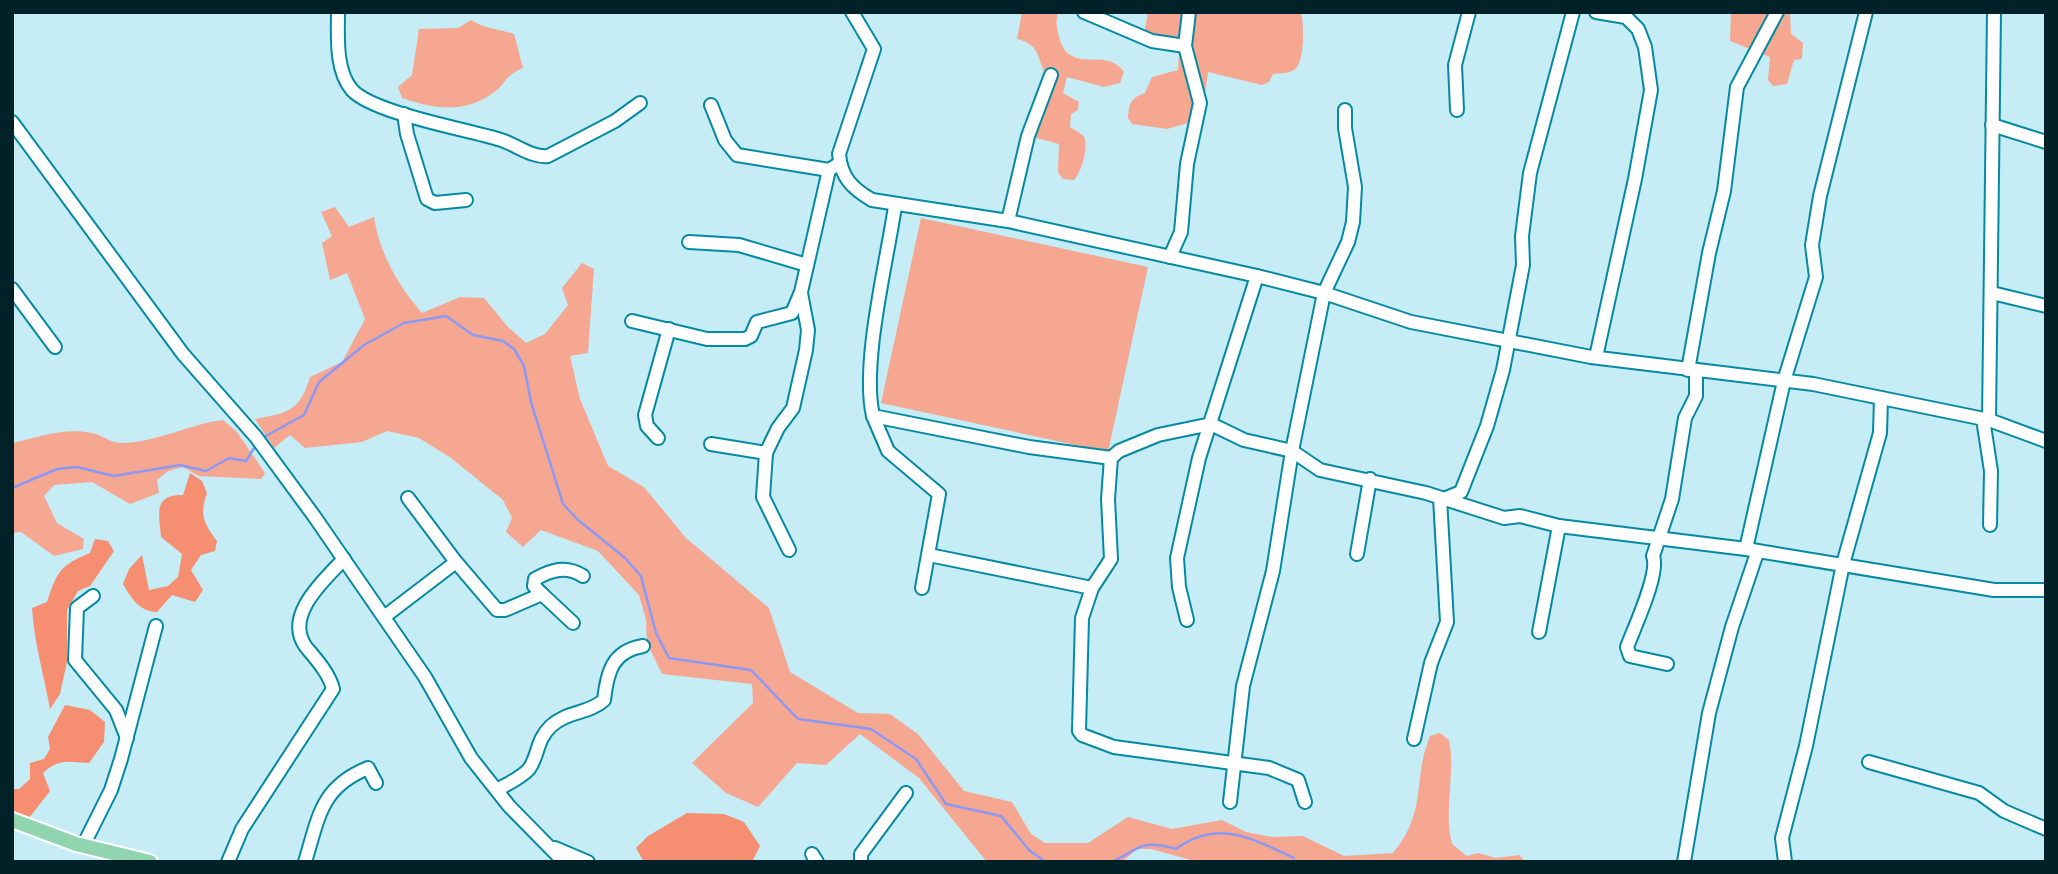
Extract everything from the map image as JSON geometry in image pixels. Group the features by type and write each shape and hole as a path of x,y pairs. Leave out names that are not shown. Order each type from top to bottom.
{"main road":[{"path":"12,820 90,852 150,862"}],"street":[{"path":"338,12 338,39 347,83 363,98 404,114 501,139 543,156 615,121 640,103"},
{"path":"1084,12 1153,41 1185,46"},
{"path":"1170,257 1181,232 1188,164 1200,103 1185,46 1189,12"},
{"path":"1457,110 1457,56 1469,12"},
{"path":"1441,498 1457,496 1461,492 1487,426 1523,265 1522,236 1531,173 1573,12"},
{"path":"1596,12 1626,17 1638,29 1645,47 1651,90 1636,179 1596,357"},
{"path":"1667,664 1630,656 1627,647 1650,584 1655,562 1653,556 1672,499 1685,418 1696,396 1692,370 1709,253 1724,191 1737,87 1777,12"},
{"path":"1684,862 1709,713 1752,551 1784,381 1815,277 1812,245 1820,196 1866,12"},
{"path":"1990,525 1991,471 1986,419 1993,293 1994,12"},
{"path":"632,321 707,339 745,339 751,336 757,322 792,313 801,292 835,167 868,74 874,48 855,13"},
{"path":"1008,221 1028,136 1051,75"},
{"path":"711,105 725,139 737,155 835,167 855,191 872,200 895,206 1008,221 1257,276 1324,293 1411,322 1596,357 1784,381 1881,398 1986,419 2046,441"},
{"path":"1230,802 1243,686 1273,571 1292,451 1324,293 1348,242 1353,222 1355,187 1345,128 1345,110"},
{"path":"404,114 407,134 427,199 435,204 466,200"},
{"path":"12,122 183,354 256,437 425,677 471,758 509,806 564,862"},
{"path":"1992,125 2046,142"},
{"path":"895,206 873,346 869,396 881,442 939,494 922,588"},
{"path":"689,242 739,245 807,265"},
{"path":"1187,621 1179,587 1177,558 1199,458 1257,276"},
{"path":"12,289 55,347"},
{"path":"789,550 763,497 766,453 778,428 793,408 806,350 808,330 801,292"},
{"path":"1993,293 2046,306"},
{"path":"657,438 647,426 645,415 669,329"},
{"path":"1785,862 1782,838 1806,746 1843,564 1880,433 1881,398"},
{"path":"873,416 1028,447 1111,458"},
{"path":"1305,802 1301,783 1294,776 1235,761 1114,747 1082,735 1078,726 1082,680 1082,618 1092,588 1111,559 1108,499 1111,458 1119,451 1158,435 1210,424 1244,440 1292,451 1320,470 1370,479 1504,518 1520,516 1559,526 1843,564 1994,590 2046,590"},
{"path":"711,444 766,453"},
{"path":"1357,554 1370,479"},
{"path":"408,498 456,562 497,610 505,610 542,594"},
{"path":"1414,739 1431,663 1447,622 1441,498"},
{"path":"1539,632 1559,526"},
{"path":"929,555 1092,588"},
{"path":"228,862 242,829 333,689 322,667 303,642 299,625 309,599 344,559"},
{"path":"384,617 456,562"},
{"path":"573,623 534,586 535,579 550,571 574,571 583,576"},
{"path":"93,596 77,608 75,660 116,710 127,738"},
{"path":"90,852 127,738 156,626"},
{"path":"496,790 530,768 539,738 552,724 568,714 597,707 604,700 606,674 611,663 629,648 643,646"},
{"path":"1869,762 1979,793 2004,811 2046,828"},
{"path":"305,862 323,807 334,787 368,768 376,783"},
{"path":"861,862 861,854 906,793"},
{"path":"551,847 588,862"}],"shaded area":[{"path":"1022,12 1058,12 1057,29 1065,50 1081,59 1108,61 1124,72 1120,83 1104,87 1067,77 1063,93 1079,102 1078,110 1071,114 1070,127 1084,137 1086,147 1084,160 1074,180 1063,179 1058,172 1059,144 1029,136 1048,78 1035,49 1017,39"},
{"path":"1148,12 1301,12 1301,58 1293,71 1273,74 1269,82 1262,85 1208,72 1203,110 1198,120 1167,129 1132,124 1128,118 1133,99 1145,93 1152,77 1178,70 1179,51 1144,35"},
{"path":"1731,12 1790,12 1791,34 1803,43 1802,59 1794,60 1787,84 1773,86 1768,80 1770,57 1730,41"},
{"path":"471,20 514,34 523,68 482,100 460,107 437,107 402,98 398,87 412,75 419,29 458,28"},
{"path":"335,207 349,227 374,217 391,268 422,313 460,297 484,298 508,327 526,343 545,334 568,305 562,288 582,263 594,269 588,353 570,356 580,399 608,466 644,487 686,538 769,608 790,672 858,713 890,714 918,734 964,791 1012,802 1031,834 1045,843 1088,843 1128,817 1172,829 1222,820 1246,832 1272,837 1303,836 1344,856 1393,853 1411,823 1430,736 1440,733 1449,740 1451,753 1449,818 1452,844 1467,856 1478,853 1496,858 1519,855 1526,862 1198,862 1151,849 1137,849 1122,862 987,862 919,778 860,734 826,765 797,763 758,807 726,793 692,763 753,703 752,684 662,674 647,643 646,620 639,595 598,551 541,530 523,547 506,532 512,518 503,500 451,458 419,438 387,431 362,442 305,448 290,435 274,448 255,419 276,415 297,404 310,377 342,362 365,319 347,273 330,280 322,243 332,236 321,212"},
{"path":"921,218 1148,267 1108,452 881,403"},
{"path":"223,420 237,432 263,470 265,474 261,479 199,476 183,467 168,471 157,480 159,493 130,504 92,482 54,485 44,496 57,523 84,539 83,549 54,556 21,532 12,533 12,443 72,431 92,433 119,443 136,442"},
{"path":"190,473 202,481 207,493 203,513 206,524 217,541 215,551 201,555 191,570 203,590 195,602 172,595 157,612 146,610 129,594 123,584 129,569 142,555 149,590 168,586 178,577 182,554 161,537 159,513 162,502 167,498 183,495"},
{"path":"95,539 108,541 114,551 90,586 78,591 67,610 67,662 60,694 50,709 32,608 47,602 57,576 66,566 90,553"},
{"path":"65,705 90,710 105,722 104,742 89,763 59,763 43,773 50,791 29,818 12,810 12,789 19,789 30,779 30,763 44,759 50,749 48,737"},
{"path":"687,813 724,814 744,822 760,846 752,862 644,862 636,848 648,836"}],"waterway":[{"path":"264,437 304,415 319,382 364,345 404,323 446,316 473,335 503,341 514,349 524,366 531,402 563,504 577,519 625,558 641,576 656,633 669,658 751,670 798,719 871,729 916,759 946,804 1001,816 1030,851 1046,862"},
{"path":"12,488 57,469 77,467 114,476 180,465 206,471 229,458 246,461 256,445"},
{"path":"1112,862 1141,846 1155,845 1176,849 1191,840 1221,833 1250,839 1294,858"}]}
